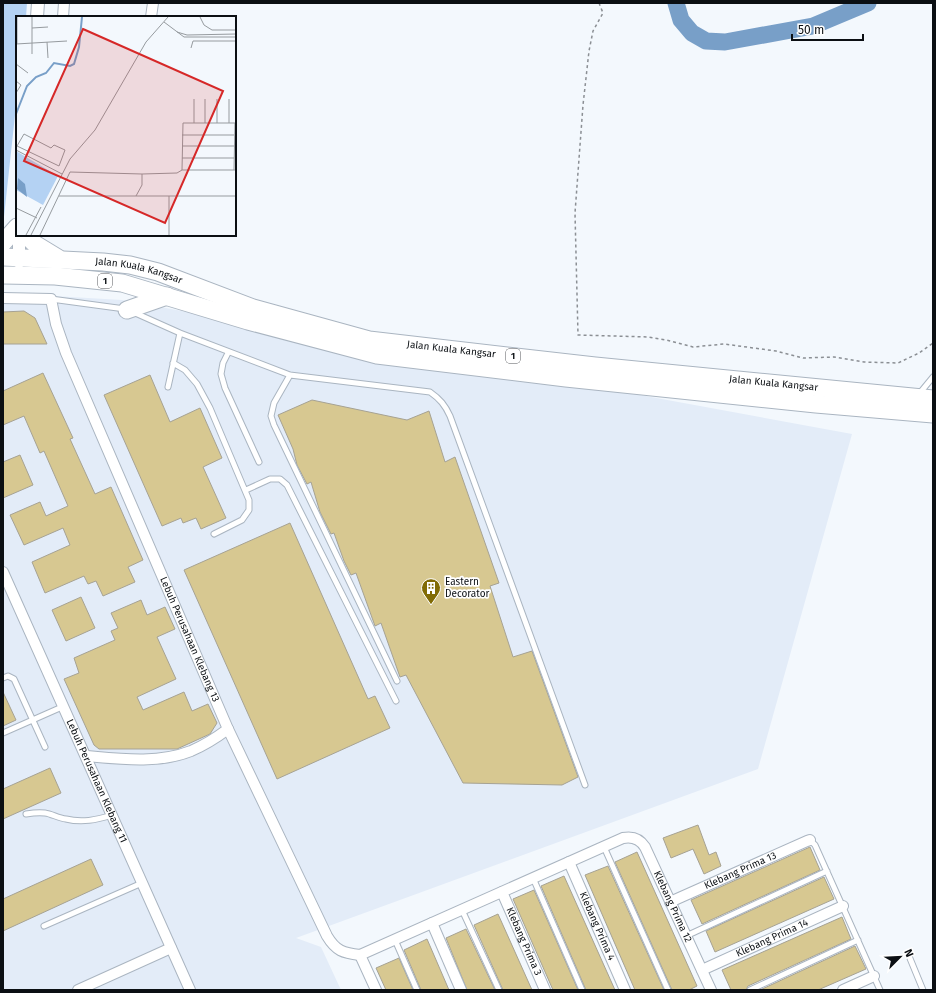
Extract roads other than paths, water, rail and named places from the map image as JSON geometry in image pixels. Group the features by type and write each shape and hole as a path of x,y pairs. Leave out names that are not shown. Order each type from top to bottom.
{"highway":[{"path":"3,243 16,228"},
{"path":"27,236 35,244 60,260"},
{"name":"Jalan Kuala Kangsar","path":"11,261 60,260 123,264 158,272 253,308 369,340 595,366 933,399"},
{"path":"11,261 65,277"},
{"name":"Jalan Kuala Kangsar","path":"3,275 65,277 122,283 248,320 377,355 566,378 816,404 933,414"},
{"path":"127,310 167,296"}],"street":[{"path":"37,16 38,3"},
{"path":"63,16 64,3"},
{"path":"152,16 153,3"},
{"path":"11,261 19,236"},
{"path":"3,298 51,299"},
{"name":"Lebuh Perusahaan Klebang 13","path":"51,299 56,324 66,353 228,729 327,936 332,944 340,951 360,955"},
{"name":"Lebuh Perusahaan Klebang 11","path":"3,572 62,707 86,756 190,990"},
{"path":"86,756 135,760 169,757 190,752 210,742 228,729"},
{"name":"Klebang Prima 12","path":"604,847 623,838 633,837 642,842 711,990"},
{"name":"Klebang Prima 13","path":"670,902 810,840"},
{"path":"376,990 360,955 604,847"},
{"name":"Klebang Prima 4","path":"569,862 626,990"},
{"name":"Klebang Prima 3","path":"502,892 545,990"},
{"name":"Klebang Prima 14","path":"702,970 843,906"},
{"path":"432,923 461,990"},
{"path":"78,990 171,948"},
{"path":"843,990 874,976"}],"lane":[{"path":"51,299 127,310 180,333 290,375 430,392 441,400 450,416 586,785"},
{"path":"168,387 180,333"},
{"path":"228,352 223,363 221,374 225,388 259,462"},
{"path":"173,363 185,370 197,384 210,408 250,500 249,510 242,520 214,534"},
{"path":"290,375 274,403 271,416 274,425 397,681"},
{"path":"916,398 933,377"},
{"path":"246,490 270,479 280,479 287,485 396,701"},
{"path":"3,678 8,676 14,679 45,747"},
{"path":"3,733 62,707"},
{"path":"26,814 39,812 65,820 84,821 98,820 112,815"},
{"path":"810,840 815,845 880,990"},
{"path":"604,847 668,990"},
{"path":"686,936 827,871"},
{"path":"533,878 582,990"},
{"path":"44,926 142,883"},
{"path":"462,910 499,990"},
{"path":"395,940 417,990"},
{"path":"750,990 858,940"},
{"path":"909,956 924,990"}],"waterway":[{"path":"676,3 681,20 692,33 706,41 725,42 813,26 868,3"}],"place":[{"name":"Eastern Decorator","path":"431,605"}]}
